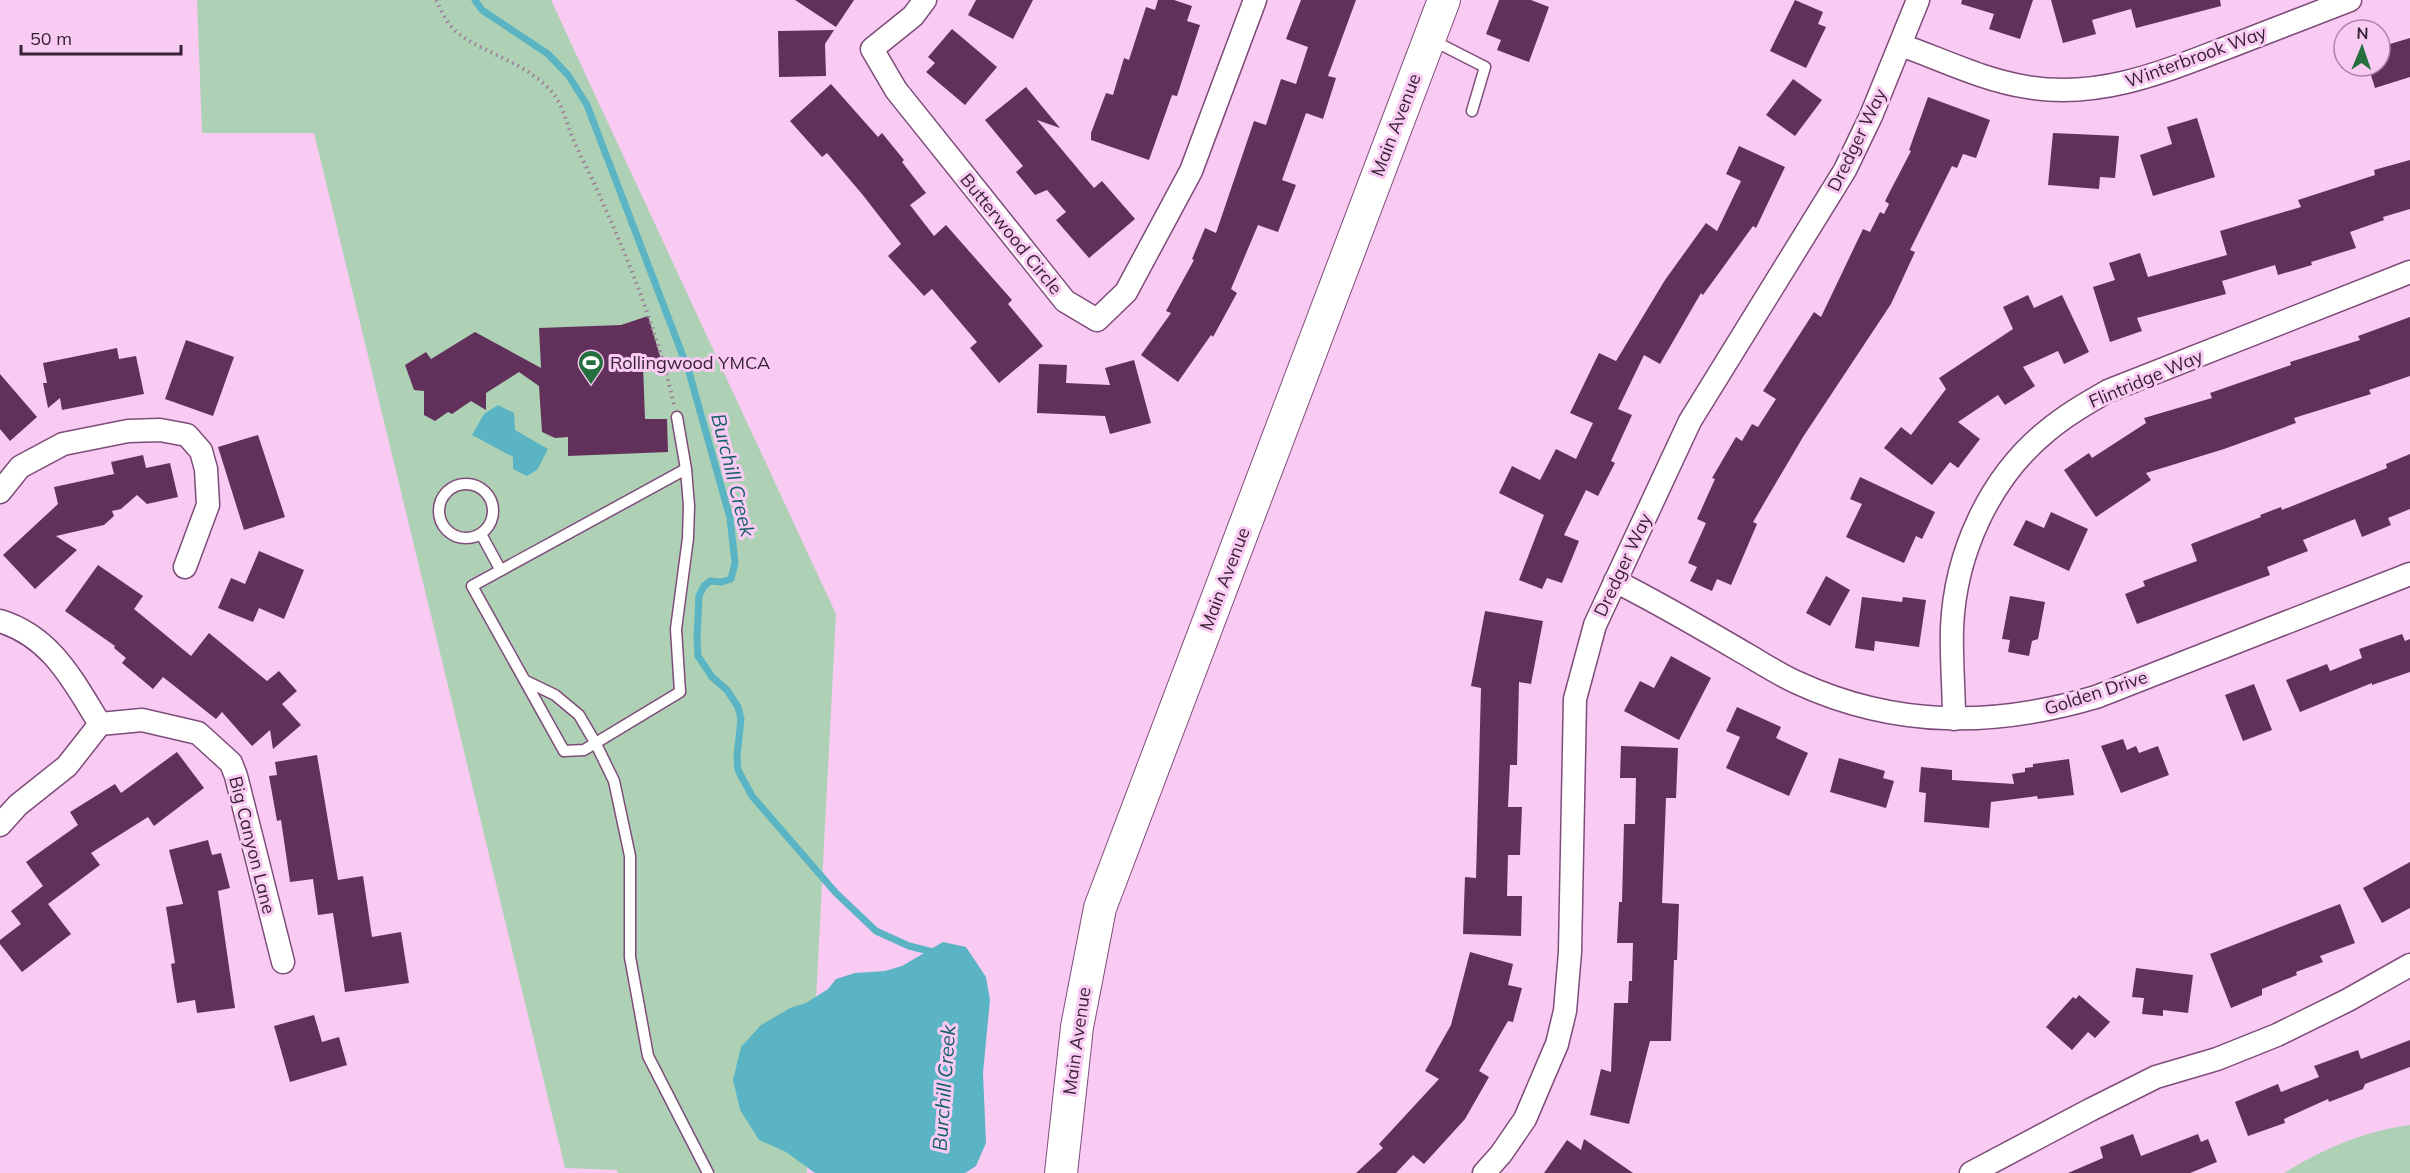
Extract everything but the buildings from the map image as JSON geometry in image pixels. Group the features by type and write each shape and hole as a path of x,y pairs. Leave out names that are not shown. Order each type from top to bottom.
{"street":[{"name":"Butterwood Circle","path":"925,0 913,15 872,49 896,90 1065,302 1096,320 1126,292 1191,171 1255,0"},
{"name":"Main Avenue","path":"1061,1173 1077,1027 1100,908 1444,0"},
{"name":"Dredger Way","path":"1484,1173 1501,1154 1525,1119 1557,1044 1565,1011 1570,952 1575,699 1595,625 1690,421 1845,170 1901,45 1918,0"},
{"name":"Winterbrook Way","path":"1901,45 1991,79 2028,88 2064,91 2102,88 2156,75 2350,0"},
{"name":"Flintridge Way","path":"1954,719 1952,627 1956,591 1964,555 1978,520 1996,488 2019,458 2039,438 2076,409 2108,391 2410,272"},
{"path":"0,492 20,467 63,444 129,431 160,430 187,435 201,451 206,469 208,505 185,567"},
{"name":"Golden Drive","path":"1615,581 1796,682 1835,698 1917,717 1954,719 2014,716 2055,709 2096,698 2410,574"},
{"path":"0,621 37,640 62,662 100,724 67,766 18,806 0,825"},
{"name":"Big Canyon Lane","path":"100,724 142,720 198,733 231,763 283,962"},
{"path":"1971,1173 2156,1077 2217,1059 2277,1035 2348,1000 2410,965"}],"lane":[{"path":"1429,38 1485,67 1472,111"},
{"path":"677,417 686,469 689,506 688,538 676,629 680,692 596,744 584,750 564,751 472,586 686,469"},
{"path":"461,484 472,484 489,496 493,506 493,517 489,527 481,534 471,538 461,538 451,534 443,526 439,516 439,506 443,496 451,488 461,484"},
{"path":"481,534 500,569"},
{"path":"526,681 555,695 579,715 614,781 630,856 630,957 648,1056 708,1173"}],"path":[{"path":"436,0 445,17 459,34 527,70 551,91 560,103 573,139 601,198 648,313 663,356 677,417"}],"shaded area":[{"path":"197,0 551,0 836,614 807,1173 618,1173 617,1170 565,1168 314,133 202,133"},
{"path":"2410,1125 2410,1173 2284,1173 2344,1142 2360,1136"}],"water":[{"path":"498,405 514,413 515,430 548,449 537,470 527,476 513,469 513,457 472,435 484,414"},
{"path":"943,942 966,947 986,977 990,1000 983,1073 986,1143 976,1166 965,1173 815,1173 786,1152 759,1140 740,1110 733,1080 741,1047 761,1025 790,1008 806,1003 828,989 836,979 855,973 885,971 902,966"}],"waterway":[{"name":"Burchill Creek","path":"475,0 482,10 548,54 568,75 587,105 689,372 730,518 735,563 731,579 722,582 710,581 704,586 699,596 698,656 712,677 727,690 738,707 741,719 737,756 738,770 752,796 836,893 876,931 909,946 937,953"}],"place":[{"name":"Rollingwood YMCA","path":"591,386"}]}
